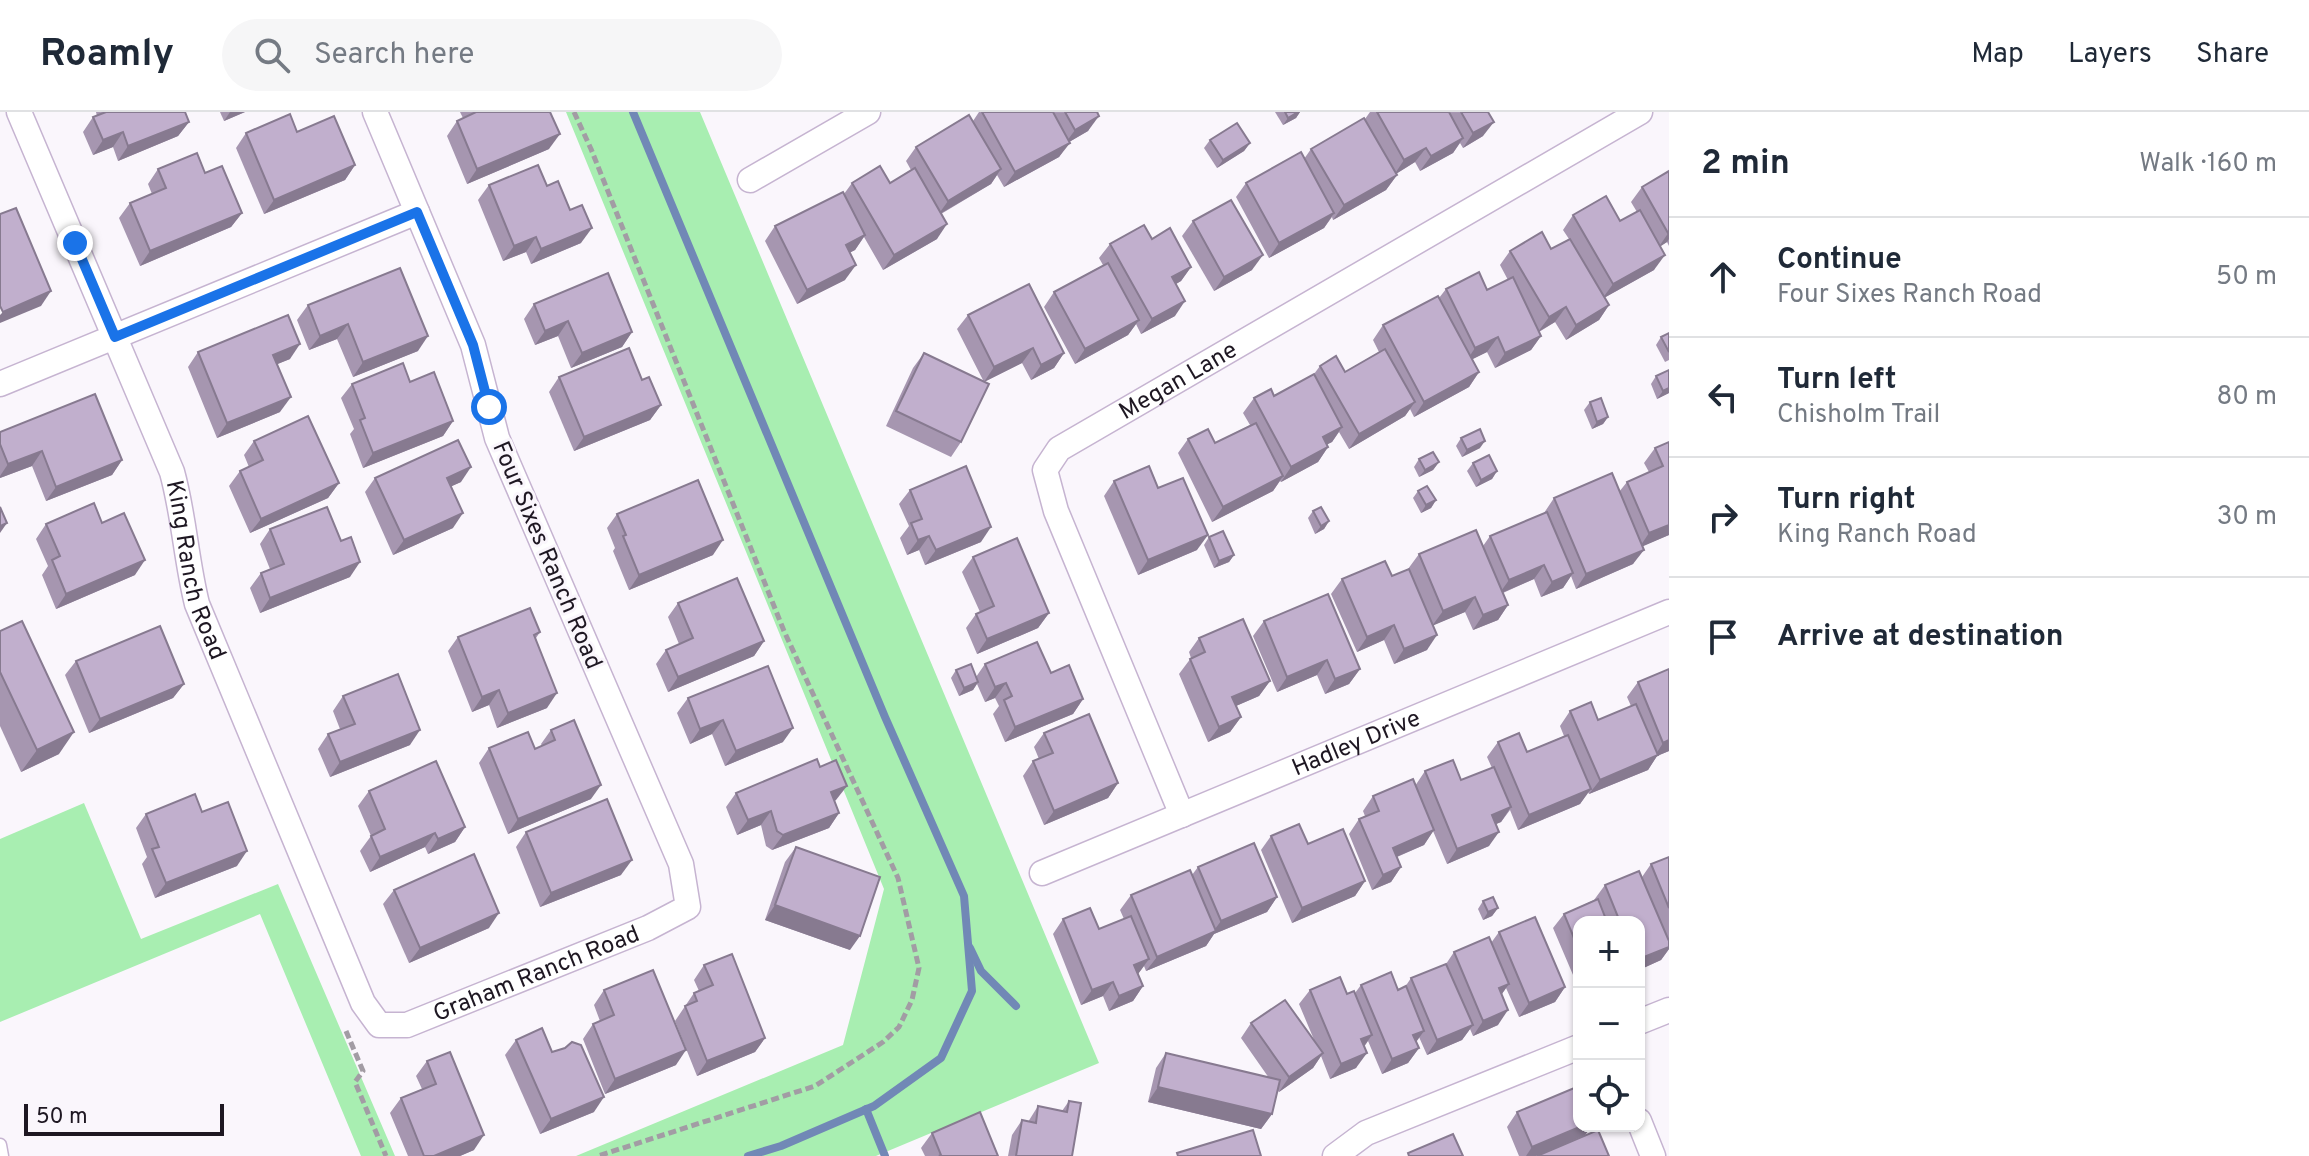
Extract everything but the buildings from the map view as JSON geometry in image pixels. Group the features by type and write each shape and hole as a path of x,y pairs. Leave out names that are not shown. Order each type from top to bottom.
{"street":[{"name":"King Ranch Road","path":"19,112 172,472 197,604 363,1003 379,1025"},
{"name":"Four Sixes Ranch Road","path":"375,112 473,345 497,438 681,864 688,907"},
{"path":"750,180 868,112"},
{"name":"Megan Lane","path":"1182,815 1056,511 1045,470 1059,449 1640,112"},
{"path":"0,384 417,212"},
{"name":"Hadley Drive","path":"1042,873 1669,612"},
{"name":"Graham Ranch Road","path":"379,1025 407,1025 648,928 688,907"},
{"path":"1645,1020 1669,1010"},
{"path":"1335,1156 1366,1133 1573,1049"},
{"path":"1643,1132 1653,1156"}],"lane":[{"path":"0,1145 2,1156"}],"path":[{"path":"574,112 784,631 898,878 919,968 912,1000 899,1027 883,1042 815,1086 598,1156"},
{"path":"346,1031 363,1071 355,1082 386,1156"}],"green space":[{"path":"566,112 700,112 1099,1063 876,1156 576,1156 843,1045 884,889"},
{"path":"84,803 141,939 278,884 395,1156 361,1156 260,914 0,1022 0,839"}],"waterway":[{"path":"633,112 885,717 964,896 972,991 941,1058 874,1106 781,1146 748,1156"},
{"path":"970,948 981,971 1016,1006"},
{"path":"866,1109 885,1156"}],"route":[{"path":"75,243 115,337 417,212 473,345 489,407"}]}
